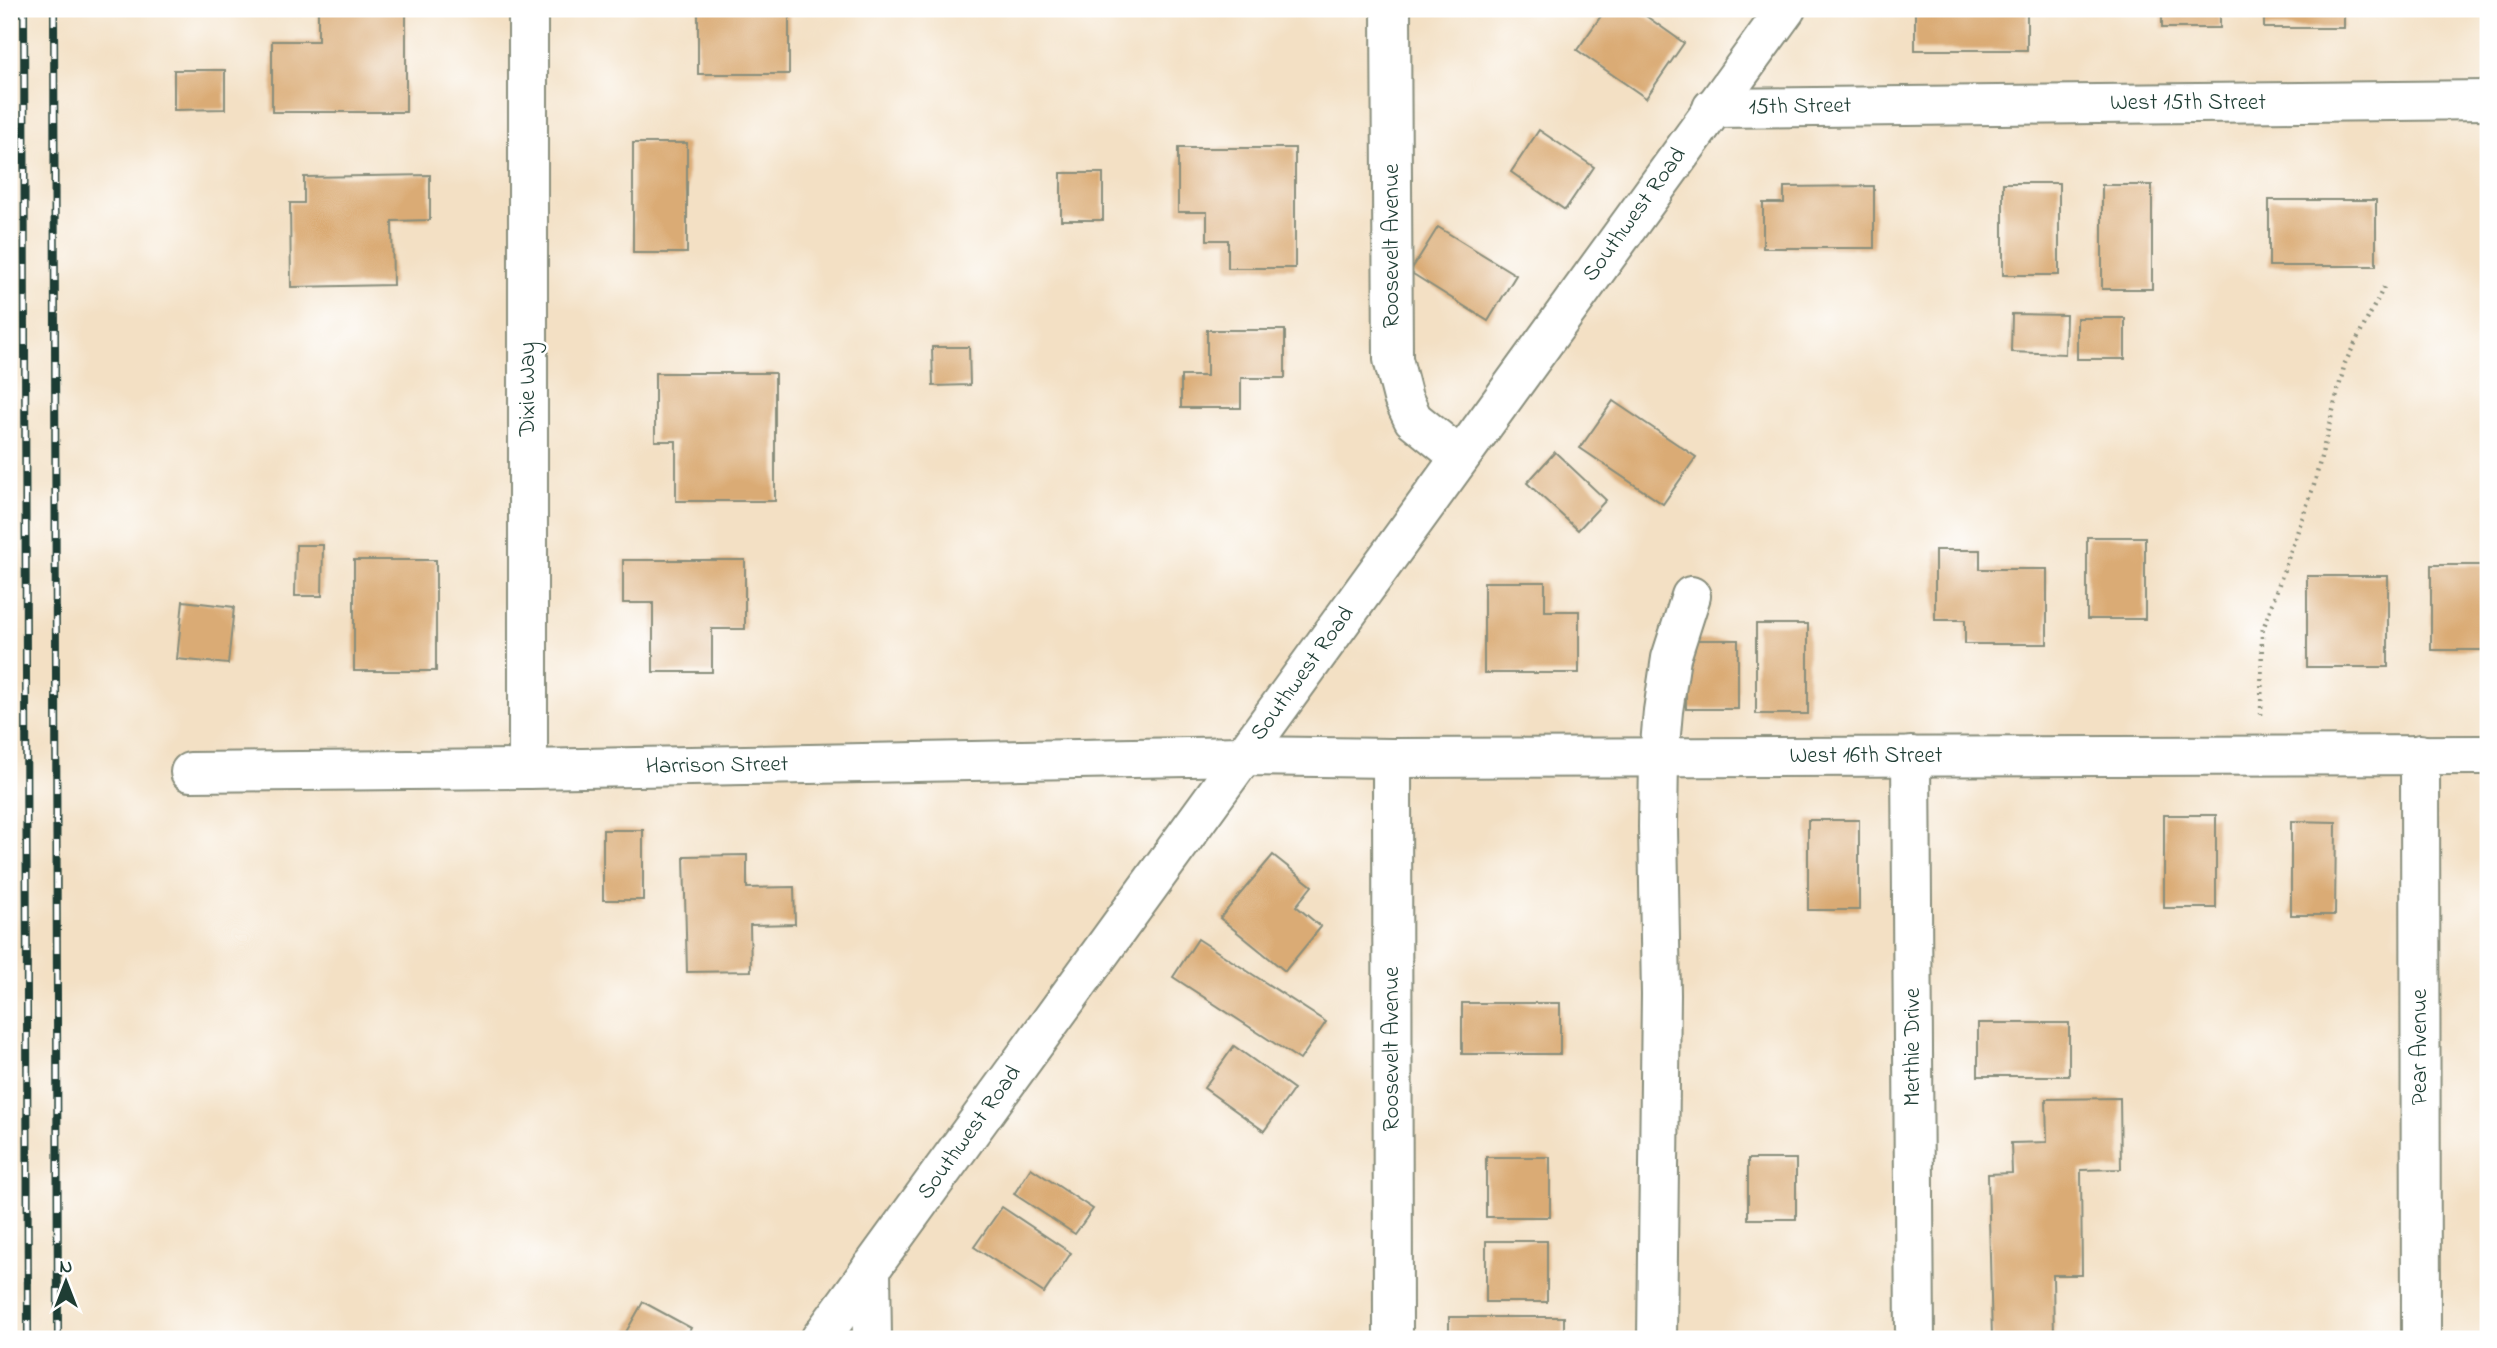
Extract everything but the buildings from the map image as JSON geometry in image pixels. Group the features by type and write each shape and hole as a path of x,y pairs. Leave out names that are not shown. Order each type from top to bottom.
{"street":[{"name":"Dixie Way","path":"528,9 528,769"},
{"name":"Roosevelt Avenue","path":"1391,9 1393,359 1403,398 1413,419 1460,457"},
{"name":"Southwest Road","path":"820,1339 1786,9"},
{"name":"West 15th Street","path":"1888,106 2488,100"},
{"name":"15th Street","path":"1712,108 1888,106"},
{"path":"1657,1339 1661,995 1658,827 1662,711 1671,658 1691,596"},
{"name":"Pear Avenue","path":"2420,754 2421,1339"},
{"name":"West 16th Street","path":"1244,756 1392,758 2488,754"},
{"name":"Merthie Drive","path":"1911,755 1915,1339"},
{"name":"Harrison Street","path":"190,772 528,769 1244,756"},
{"name":"Roosevelt Avenue","path":"1392,758 1393,1339"},
{"path":"871,1268 872,1339"}],"path":[{"path":"2260,755 2262,632 2314,485 2345,363 2385,285"}],"railway":[{"path":"24,9 28,1339"},
{"path":"54,9 58,1339"}]}
